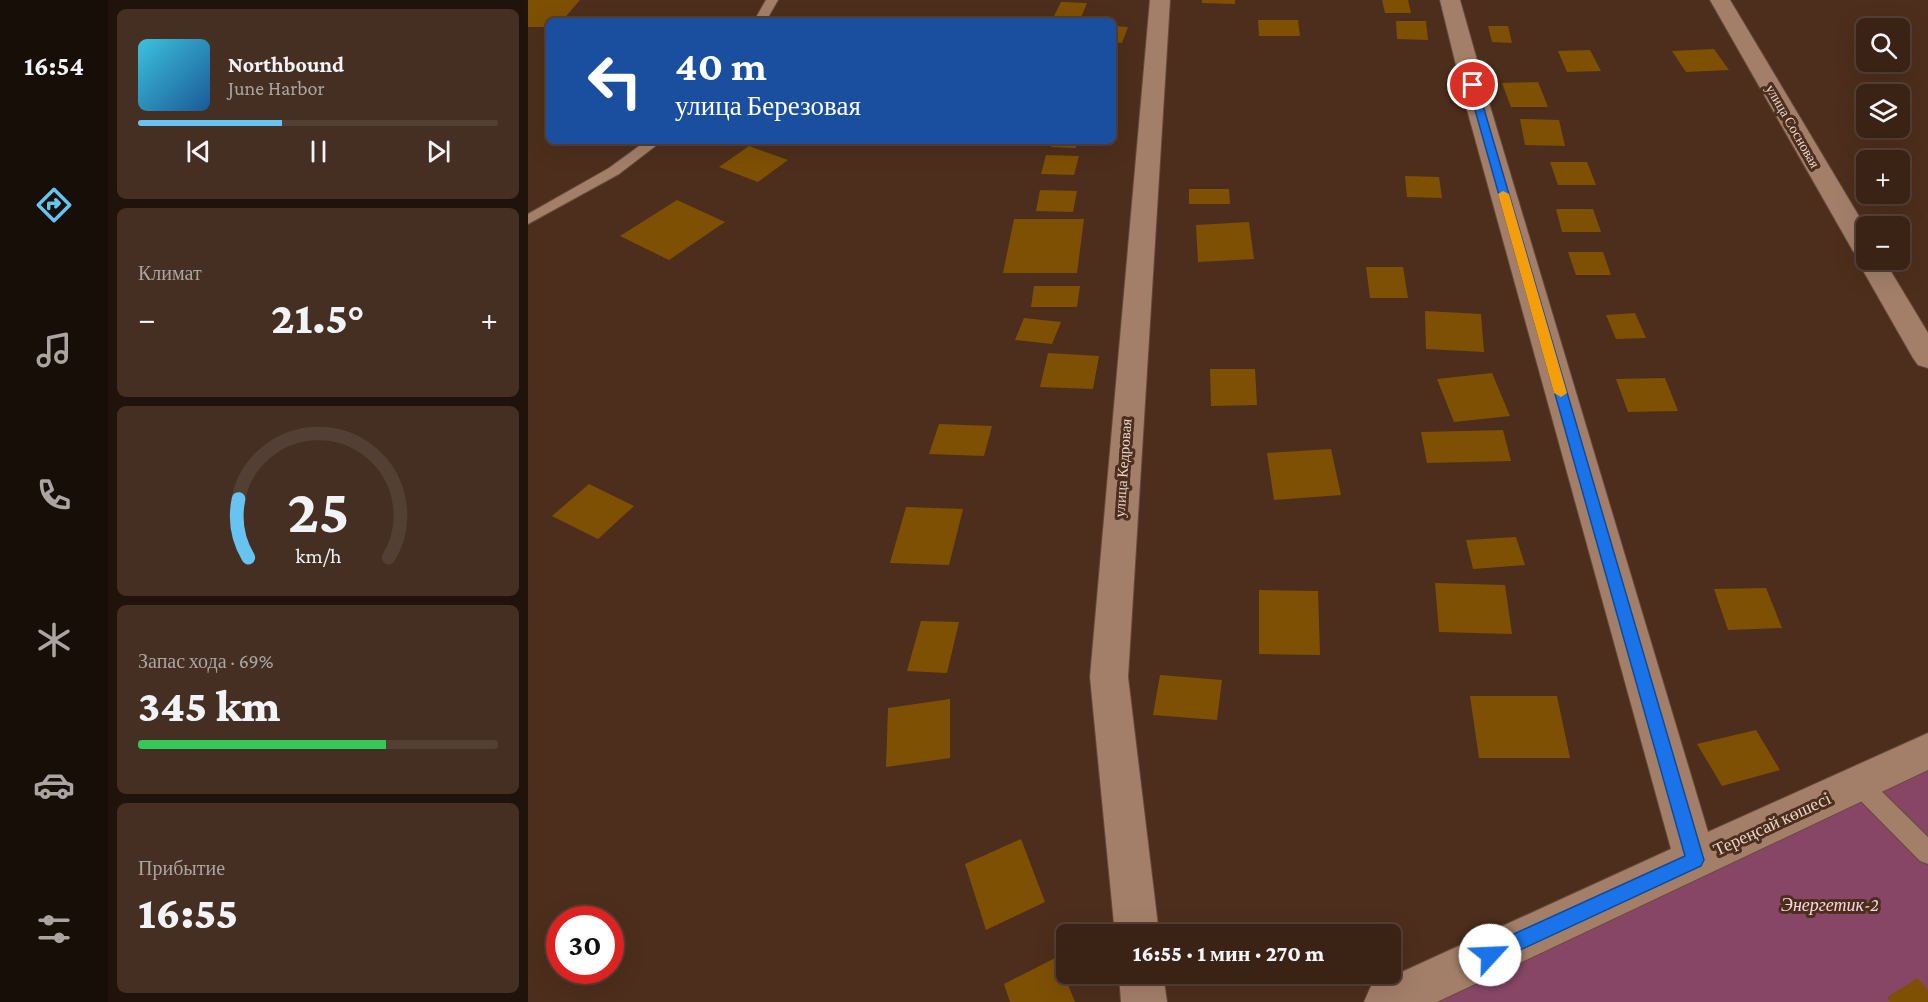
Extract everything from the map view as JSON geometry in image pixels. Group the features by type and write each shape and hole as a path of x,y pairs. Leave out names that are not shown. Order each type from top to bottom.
{"street":[{"name":"улица Кедровая","path":"1136,924 1109,677 1160,0"},
{"path":"1450,0 1478,106 1695,860"},
{"name":"улица Сосновая","path":"1720,0 1856,234"},
{"path":"1877,270 1928,358"},
{"name":"Тереңсай көшесі","path":"1387,1002 1928,751"},
{"path":"1142,984 1144,1002"}],"lane":[{"path":"762,18 772,0"},
{"path":"528,220 614,171 651,144"},
{"path":"1858,783 1928,853"}],"green space":[{"name":"Энергетик-2","path":"1928,751 1928,1002 1387,1002"}],"building":[{"path":"528,0 580,0 565,18 546,18 546,27 528,27"},
{"path":"1202,0 1235,0 1235,4 1202,3"},
{"path":"1382,0 1408,0 1411,13 1385,13"},
{"path":"1061,2 1087,3 1081,18 1053,18"},
{"path":"1258,20 1298,20 1300,36 1259,36"},
{"path":"1396,21 1426,21 1428,40 1397,39"},
{"path":"1116,26 1128,27 1122,43 1116,42"},
{"path":"1488,26 1508,26 1512,43 1492,42"},
{"path":"1714,49 1729,70 1686,72 1672,51"},
{"path":"1590,50 1601,71 1567,72 1558,51"},
{"path":"1538,82 1548,107 1511,107 1502,83"},
{"path":"1520,119 1559,120 1565,146 1525,145"},
{"path":"1052,144 1077,144 1076,148 1051,147"},
{"path":"749,146 788,160 758,182 719,167"},
{"path":"1046,155 1079,156 1074,175 1041,174"},
{"path":"1550,162 1587,162 1596,185 1558,185"},
{"path":"1405,176 1439,177 1442,198 1407,197"},
{"path":"1189,189 1229,189 1230,204 1189,204"},
{"path":"1040,190 1077,191 1073,212 1036,211"},
{"path":"677,200 725,222 669,260 620,236"},
{"path":"1556,209 1593,209 1601,232 1562,232"},
{"path":"1014,219 1084,219 1077,273 1003,273"},
{"path":"1249,222 1254,259 1198,262 1196,225"},
{"path":"1568,252 1603,252 1611,275 1576,275"},
{"path":"1366,267 1403,267 1408,298 1370,298"},
{"path":"1034,286 1080,286 1077,307 1031,307"},
{"path":"1425,311 1481,314 1484,352 1426,349"},
{"path":"1635,313 1646,338 1616,339 1606,315"},
{"path":"1024,318 1061,322 1052,344 1015,340"},
{"path":"1048,353 1099,356 1093,389 1040,387"},
{"path":"1210,369 1255,369 1257,405 1211,406"},
{"path":"1492,373 1510,416 1454,422 1437,379"},
{"path":"1665,378 1678,411 1628,412 1616,379"},
{"path":"939,424 992,426 984,456 929,454"},
{"path":"1503,430 1511,461 1427,463 1421,432"},
{"path":"1331,449 1341,495 1274,500 1267,453"},
{"path":"589,484 634,506 598,539 552,516"},
{"path":"906,507 963,509 949,565 890,563"},
{"path":"1516,537 1525,565 1473,569 1466,540"},
{"path":"1435,583 1505,585 1512,634 1439,632"},
{"path":"1766,588 1782,628 1728,630 1714,589"},
{"path":"1259,590 1318,591 1320,655 1259,654"},
{"path":"921,621 959,622 947,673 907,671"},
{"path":"1160,675 1222,680 1217,720 1153,715"},
{"path":"1470,696 1557,696 1570,758 1479,758"},
{"path":"950,699 950,758 886,767 888,708"},
{"path":"1756,730 1780,770 1722,786 1697,744"},
{"path":"1021,839 1045,902 986,930 965,864"},
{"path":"1056,958 1056,984 1068,984 1075,1002 1010,1002 1004,984"},
{"path":"1918,978 1928,990 1928,1002 1890,1002 1887,997"}],"slow traffic":[{"path":"1503,194 1561,393"}],"route":[{"path":"1473,85 1695,860 1490,955"}]}
